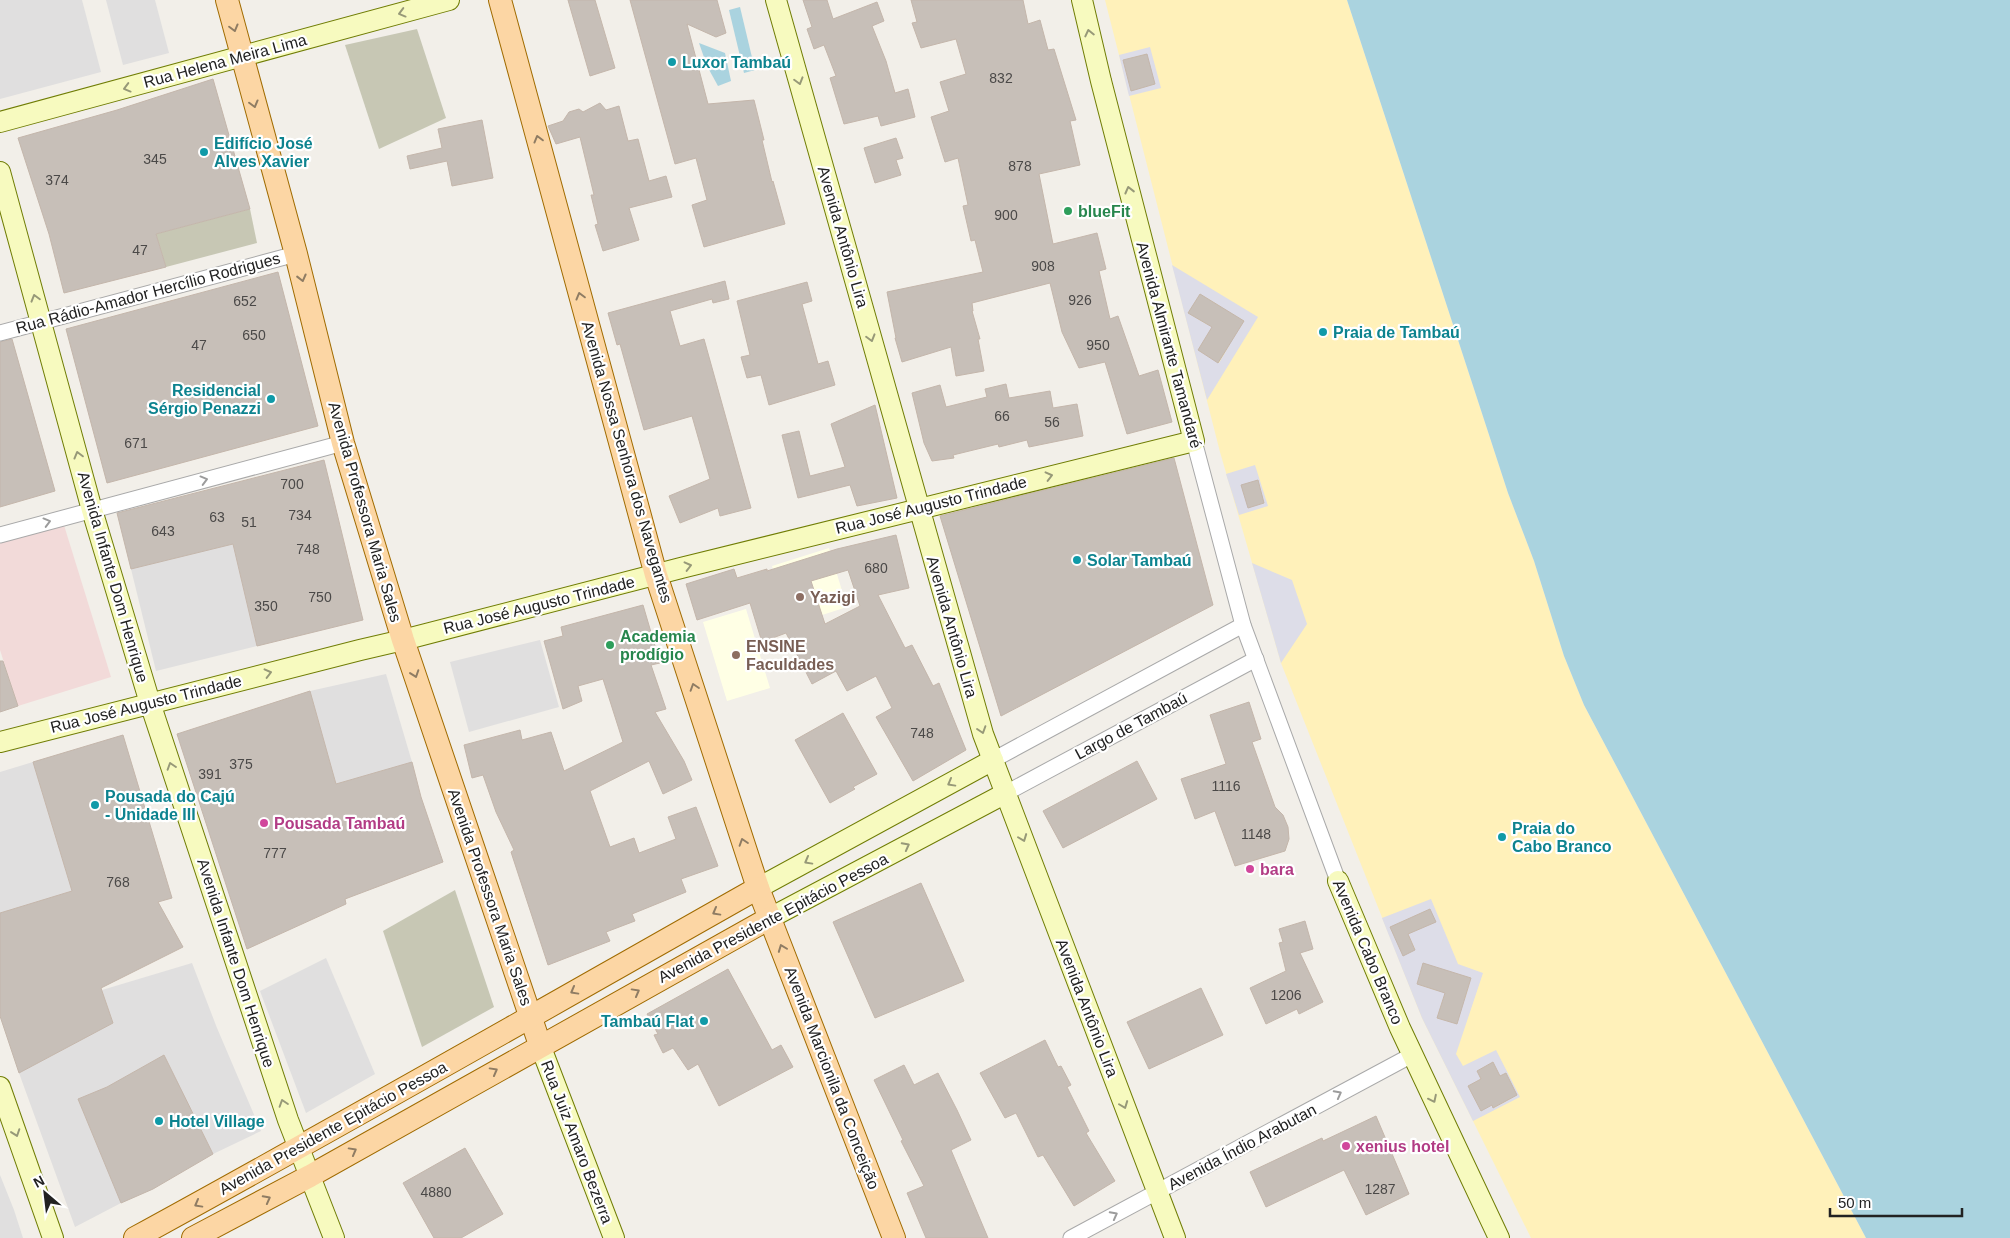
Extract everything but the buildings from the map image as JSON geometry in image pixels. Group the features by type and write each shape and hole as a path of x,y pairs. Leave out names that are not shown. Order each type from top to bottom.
{"main road":[{"name":"Avenida Professora Maria Sales","path":"227,0 296,254 344,444 403,640 530,1016"},
{"name":"Rua Helena Meira Lima","path":"0,122 449,0"},
{"name":"Avenida Nossa Senhora dos Navegantes","path":"500,0 656,575 758,888 770,918"},
{"name":"Avenida Antônio Lira","path":"776,0 983,734 1175,1238"},
{"name":"Avenida Almirante Tamandaré","path":"1082,0 1194,441"},
{"name":"Avenida Infante Dom Henrique","path":"0,172 92,510 150,703 298,1149 334,1238"},
{"name":"Rua José Augusto Trindade","path":"0,742 919,508 1194,441"},
{"name":"Avenida Presidente Epitácio Pessoa","path":"135,1238 298,1149 758,888 993,760"},
{"name":"Avenida Presidente Epitácio Pessoa","path":"193,1238 310,1176 540,1045 770,918 1006,793"},
{"name":"Avenida Cabo Branco","path":"1338,881 1412,1055 1499,1238"},
{"name":"Avenida Marcionila da Conceição","path":"770,918 894,1238"},
{"path":"530,1016 540,1045"},
{"name":"Rua Juiz Amaro Bezerra","path":"540,1045 614,1238"},
{"path":"0,1087 53,1238"}],"street":[{"name":"Rua Rádio-Amador Hercílio Rodrigues","path":"0,333 296,254"},
{"name":"Avenida Almirante Tamandaré","path":"1194,441 1243,625 1256,658"},
{"path":"0,535 344,444"},
{"path":"993,760 1243,625"},
{"name":"Largo de Tambaú","path":"1006,793 1256,658"},
{"name":"Avenida Cabo Branco","path":"1256,658 1338,881"},
{"name":"Avenida Índio Arabutan","path":"1072,1238 1412,1055"}],"shaded area":[{"path":"0,0 82,0 101,72 0,99"},
{"path":"106,0 155,0 169,53 123,65"},
{"path":"417,29 446,118 379,149 345,45"},
{"path":"1150,47 1161,88 1129,96 1119,55","holes":["1146,54 1155,84 1131,91 1123,60"]},
{"path":"250,209 257,243 166,267 156,234"},
{"path":"1172,265 1258,317 1207,400","holes":["1200,294 1220,306 1208,325 1188,313","1224,309 1244,321 1232,340 1213,328","1209,332 1230,344 1219,363 1198,350"]},
{"path":"1255,465 1268,506 1239,515 1226,474","holes":["1258,480 1264,503 1248,508"]},
{"path":"63,522 111,677 18,706 0,650 0,542"},
{"path":"233,544 257,646 156,671 131,569"},
{"name":"Yazigi","path":"829,548 847,607 791,625 772,566"},
{"path":"1252,563 1292,580 1307,624 1281,663"},
{"name":"ENSINE Faculdades","path":"746,609 770,688 727,701 703,622"},
{"path":"540,640 559,707 469,732 450,662"},
{"path":"386,674 412,762 336,784 310,691"},
{"path":"33,762 72,891 0,913 0,772"},
{"path":"455,890 494,1007 422,1047 383,931"},
{"path":"1431,899 1458,964 1483,973 1456,1054 1463,1066 1496,1050 1520,1097 1473,1121 1422,1018 1382,918","holes":["1430,909 1435,922 1408,934 1415,949 1403,955 1390,927","1423,964 1438,991 1417,984","1451,972 1471,978 1465,999 1445,993","1443,999 1462,1006 1457,1024 1437,1018","1493,1062 1500,1076 1506,1073 1517,1095 1494,1108 1492,1105 1481,1111 1468,1086 1481,1079 1477,1071"]},
{"path":"326,958 375,1074 306,1113 260,991"},
{"path":"192,963 217,1028 261,1131 213,1154 164,1055 107,1087 78,1099 121,1203 75,1227 19,1073 113,1023 102,990"},
{"path":"0,1175 14,1210 23,1238 0,1238"}],"sand":[{"path":"1105,0 1347,0 1508,493 1534,561 1564,656 1584,705 1866,1238 1531,1238 1422,1018 1281,663 1220,452"}],"water":[{"path":"1347,0 2010,0 2010,1238 1866,1238 1584,705 1564,656 1534,561 1508,493"},
{"path":"740,7 755,70 744,73 729,10"},
{"path":"699,43 725,53 731,81 718,86 707,66"}],"place":[{"name":"Luxor Tambaú","path":"672,62"},
{"name":"Edifício José Alves Xavier","path":"204,152"},
{"name":"blueFit","path":"1068,211"},
{"name":"Praia de Tambaú","path":"1323,332"},
{"name":"Residencial Sérgio Penazzi","path":"271,399"},
{"name":"Solar Tambaú","path":"1077,560"},
{"name":"Yazigi","path":"800,597"},
{"name":"Academia prodígio","path":"610,645"},
{"name":"ENSINE Faculdades","path":"736,655"},
{"name":"Pousada do Cajú - Unidade III","path":"95,805"},
{"name":"Pousada Tambaú","path":"264,823"},
{"name":"Praia do Cabo Branco","path":"1502,837"},
{"name":"bara","path":"1250,869"},
{"name":"Tambaú Flat","path":"704,1021"},
{"name":"Hotel Village","path":"159,1121"},
{"name":"xenius hotel","path":"1346,1146"}]}
